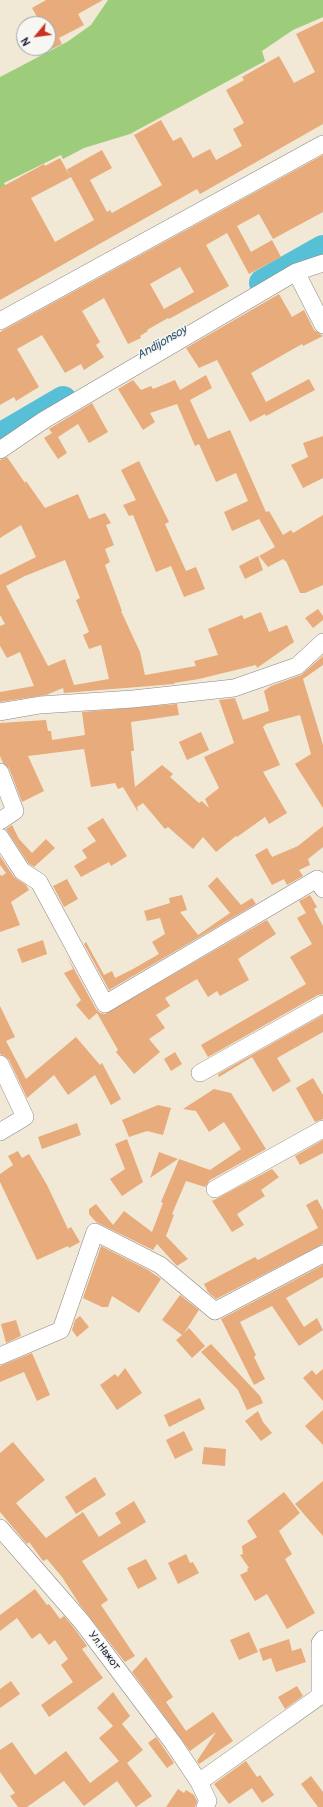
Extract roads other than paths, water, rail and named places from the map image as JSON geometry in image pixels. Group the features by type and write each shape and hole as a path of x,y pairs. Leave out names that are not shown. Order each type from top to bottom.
{"street":[{"path":"0,321 323,144"},
{"path":"0,450 44,420 296,272 323,263"},
{"path":"296,272 323,324"},
{"path":"0,712 40,705 133,699 234,688 297,666 323,642"},
{"path":"0,772 15,811 0,821"},
{"path":"0,837 22,871 38,882 105,1004 317,879 323,889"},
{"path":"200,1073 323,1004"},
{"path":"0,1064 26,1117 0,1132"},
{"path":"215,1189 323,1129"},
{"path":"0,1356 61,1330 95,1232 160,1265 215,1311 323,1254"},
{"name":"Ул.Нажот","path":"0,1528 82,1622 173,1743 199,1782 208,1801 205,1807"},
{"path":"199,1782 320,1696 320,1643 323,1639"}],"waterway":[{"name":"Andijonsoy","path":"263,283 323,249"},
{"name":"Andijonsoy","path":"0,437 63,400"}]}
